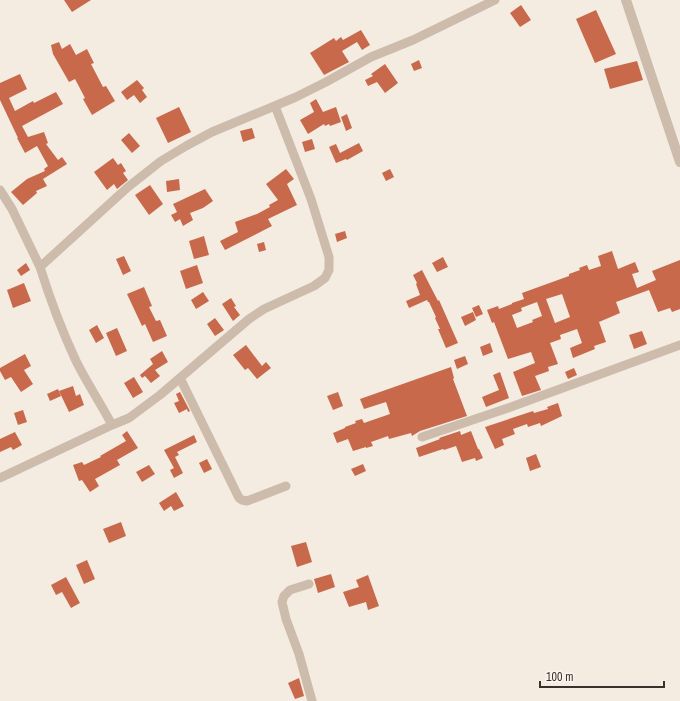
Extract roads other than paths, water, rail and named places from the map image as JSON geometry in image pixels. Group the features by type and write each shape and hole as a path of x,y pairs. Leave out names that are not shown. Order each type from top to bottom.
{"street":[{"path":"40,267 128,187 161,161 186,146 212,132 275,106 326,82 371,57 413,40 495,0"},
{"path":"626,0 680,162"},
{"path":"0,478 129,418 145,407 264,309 314,286 325,278 329,270 329,257 311,199 275,106"},
{"path":"0,190 12,208 40,267 51,303 77,362 112,425"},
{"path":"422,437 516,405 680,345"},
{"path":"180,378 239,498 248,501 286,486"},
{"path":"309,584 290,590 284,596 282,602 312,701"}]}
